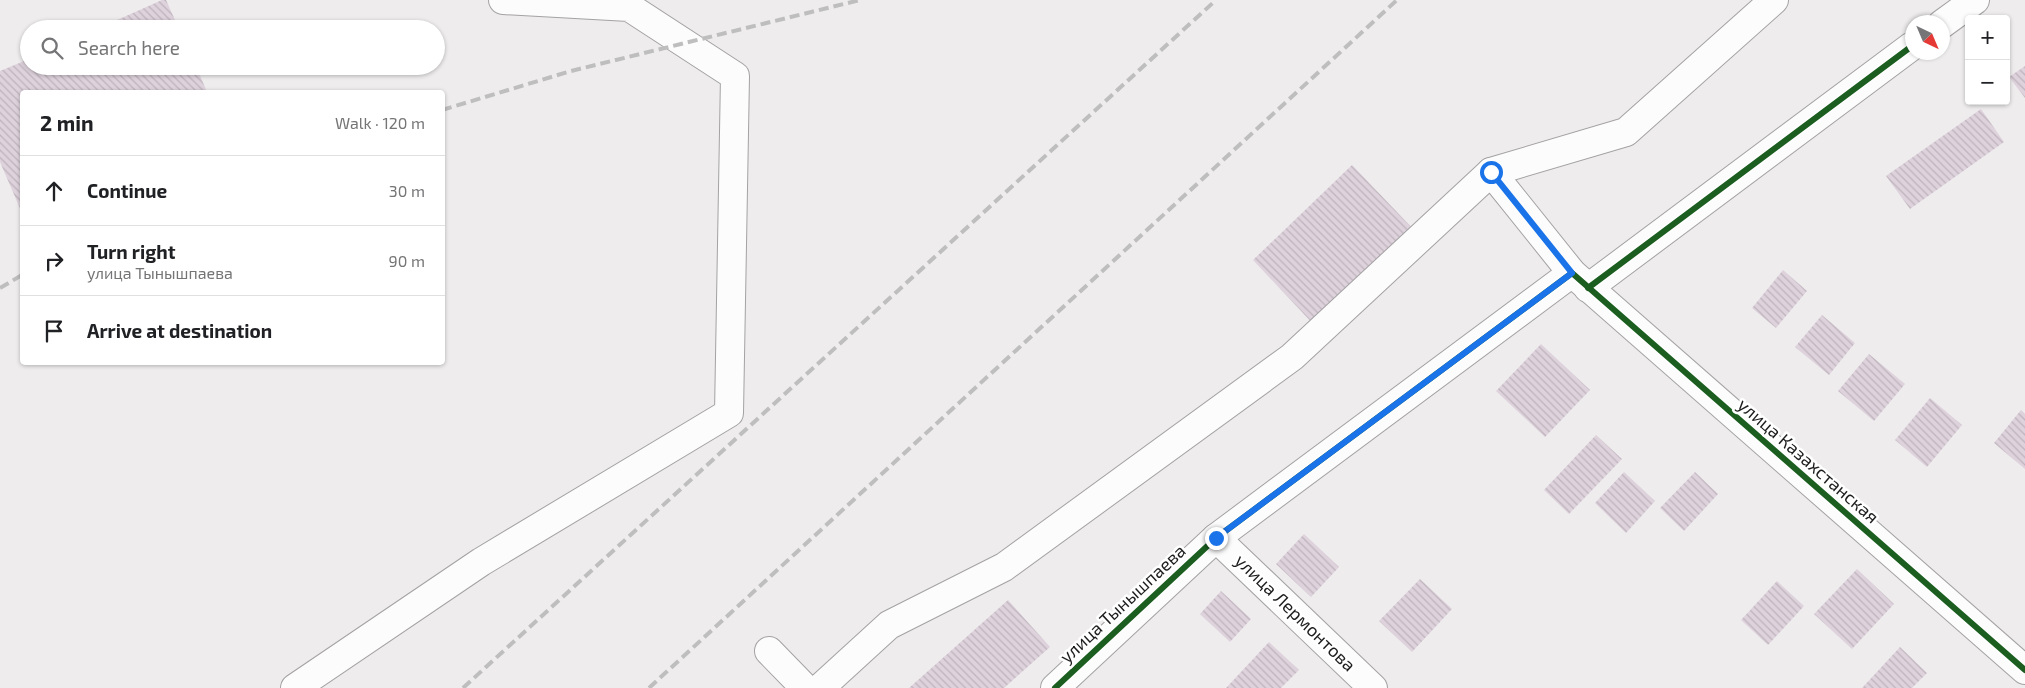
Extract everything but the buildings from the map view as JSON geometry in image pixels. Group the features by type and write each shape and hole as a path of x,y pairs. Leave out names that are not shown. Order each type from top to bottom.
{"street":[{"path":"295,688 481,562 729,413 735,76 629,7 503,0"},
{"path":"820,688 889,625 1004,567 1292,357 1491,172 1626,132 1774,0"},
{"path":"1950,18 1975,0"},
{"name":"улица Тынышпаева","path":"1055,688 1216,538 1905,51"},
{"name":"улица Казахстанская","path":"1491,172 1580,281 2025,670"},
{"name":"улица Лермонтова","path":"1216,538 1373,688"},
{"path":"769,651 805,688"}],"railway":[{"path":"445,109 571,71 860,0"},
{"path":"463,688 1216,0"},
{"path":"649,688 1397,0"},
{"path":"0,288 20,276"}],"cycle path":[{"path":"1588,288 1905,51"},
{"path":"1055,688 1216,538 1572,273 2025,670"}],"route":[{"path":"1216,538 1572,273 1491,172"}]}
